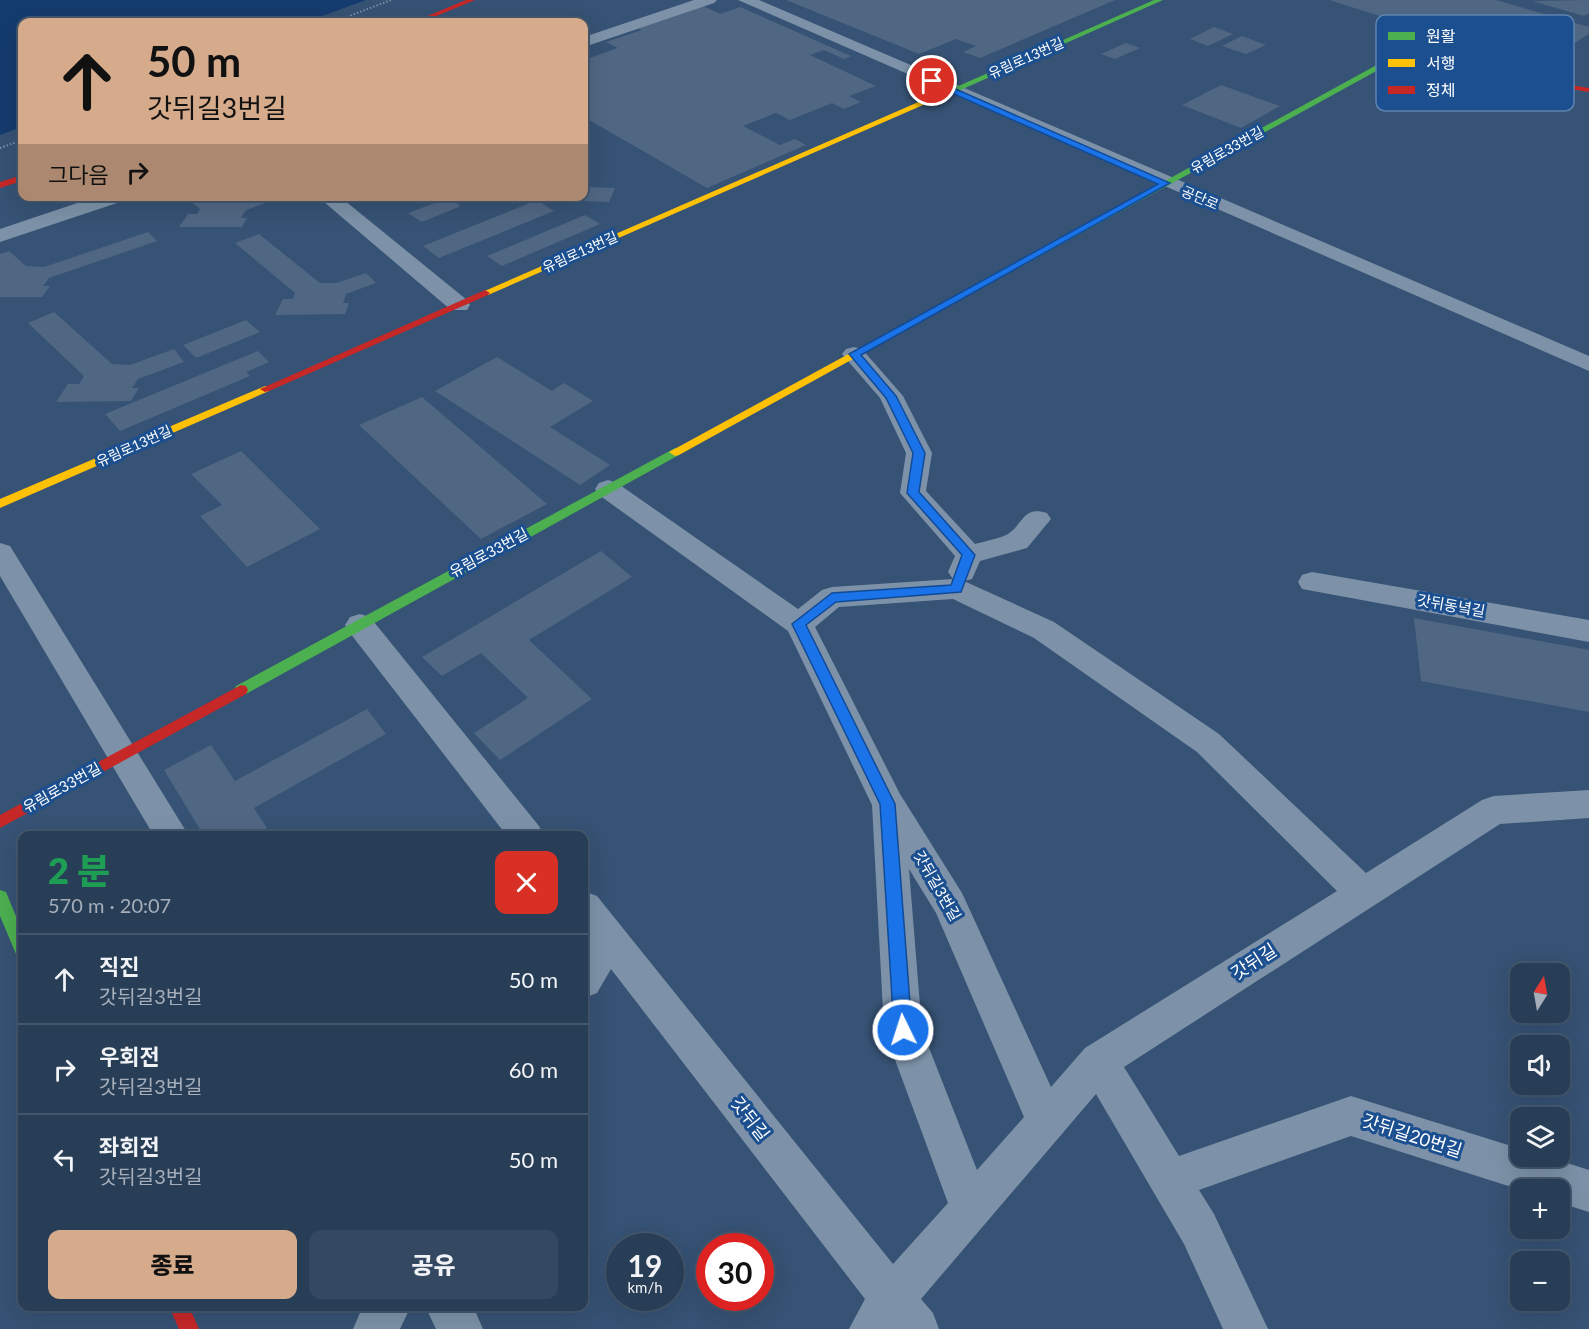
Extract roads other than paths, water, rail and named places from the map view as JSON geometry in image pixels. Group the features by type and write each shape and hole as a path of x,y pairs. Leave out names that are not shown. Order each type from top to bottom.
{"street":[{"path":"427,18 472,0"},
{"path":"588,41 709,0"},
{"name":"공단로","path":"746,0 1165,183 1589,364"},
{"name":"유림로13번길","path":"0,504 1160,0"},
{"name":"유림로33번길","path":"0,822 1376,68"},
{"name":"유림로33번길","path":"1574,88 1589,90"},
{"path":"0,185 18,179"},
{"path":"0,236 104,201"},
{"path":"332,201 459,305"},
{"path":"854,354 891,396 919,453 913,493 969,555"},
{"name":"갓뒤길3번길","path":"608,489 799,624 888,804 950,904 1046,1122"},
{"path":"969,555 1017,541 1038,519"},
{"path":"0,553 125,754 169,831"},
{"path":"956,589 969,555"},
{"name":"갓뒤동녘길","path":"1312,582 1589,631"},
{"path":"799,624 832,597 956,589 1044,630 1208,743 1363,893"},
{"path":"360,625 523,831"},
{"path":"888,804 903,1030 971,1208"},
{"name":"갓뒤길","path":"588,912 893,1319 971,1208 1099,1061 1494,810 1589,804"},
{"path":"1,903 18,941"},
{"path":"588,974 608,939"},
{"path":"1099,1061 1199,1228 1246,1329"},
{"name":"갓뒤길20번길","path":"1169,1180 1351,1116 1589,1191"},
{"path":"181,1311 189,1329"},
{"path":"375,1329 386,1311"},
{"path":"450,1311 461,1329"}],"water":[{"path":"0,0 366,0 317,18 18,18 18,128 0,135"}]}
